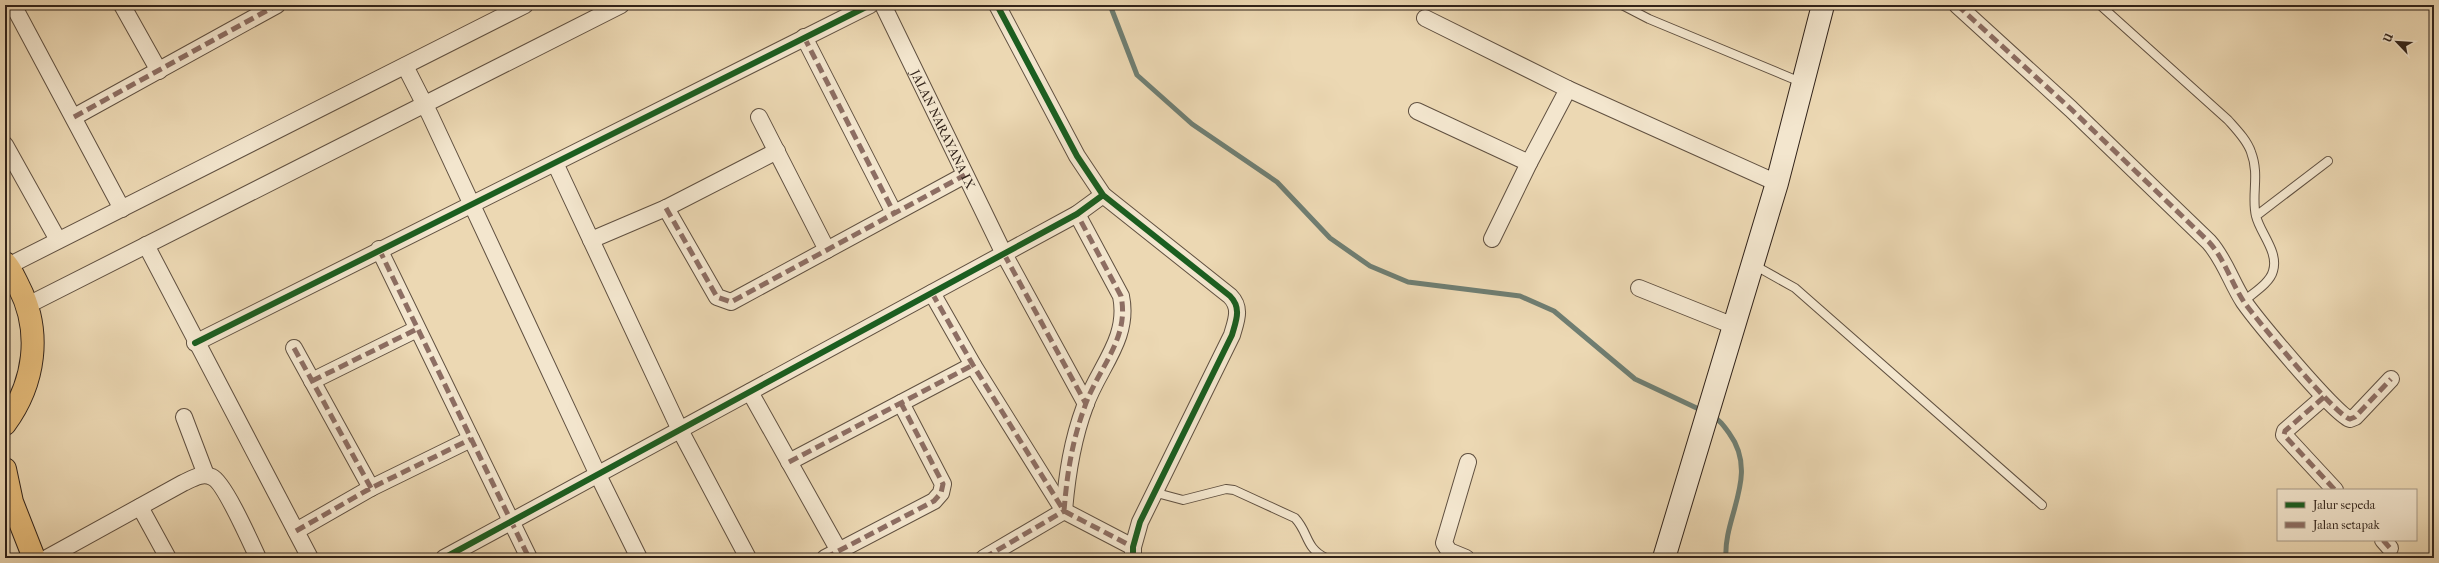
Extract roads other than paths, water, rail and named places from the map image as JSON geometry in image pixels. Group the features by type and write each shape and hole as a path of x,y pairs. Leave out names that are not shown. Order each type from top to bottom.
{"main road":[{"path":"5,424 15,410 30,377 34,340 28,305 6,264"},
{"path":"5,469 12,502 34,558"}],"street":[{"path":"13,5 122,209"},
{"path":"122,5 159,71"},
{"path":"74,117 277,5"},
{"path":"6,264 122,209 525,5"},
{"path":"28,305 621,5"},
{"path":"195,343 378,249 870,5"},
{"name":"JALAN NARAYANA IX","path":"883,5 1004,254 1086,404"},
{"path":"932,293 973,365 1064,511 1133,553 1140,522 1232,335 1236,320 1237,306 1230,296 1103,195 1077,156 998,5"},
{"path":"1664,558 1703,424 1777,183 1824,5"},
{"path":"1957,5 2071,109 2209,242 2226,264 2244,301 2324,397 2342,415 2350,419 2358,414 2391,380"},
{"path":"1425,18 1568,89 1777,183"},
{"path":"804,37 894,213"},
{"path":"405,66 425,104 598,475 639,558"},
{"path":"1492,239 1528,163 1568,89"},
{"path":"1417,111 1528,163"},
{"path":"759,117 827,250"},
{"path":"5,145 58,240"},
{"path":"591,240 666,208 777,151"},
{"path":"555,162 680,430 748,558"},
{"path":"666,208 717,297 724,301 738,300 965,175"},
{"path":"444,558 1077,214 1103,195"},
{"path":"1064,511 1070,458 1086,404 1118,340 1124,310 1121,296 1077,214"},
{"path":"146,245 195,343 310,558"},
{"path":"378,249 529,558"},
{"path":"1639,288 1734,326"},
{"path":"312,381 417,329"},
{"path":"294,348 371,488"},
{"path":"789,462 973,365"},
{"path":"750,392 789,462 832,555 934,500 942,493 943,484 901,403"},
{"path":"2324,397 2285,431 2284,435 2334,489"},
{"path":"184,417 206,475"},
{"path":"296,531 371,488 471,439"},
{"path":"1466,558 1449,551 1444,543 1468,462"},
{"path":"47,558 73,552 140,507 183,483 206,475 216,479 224,489 258,558"},
{"path":"140,507 168,558"},
{"path":"984,558 1064,511"}],"lane":[{"path":"1622,5 1649,19 1804,84"},
{"path":"2100,5 2228,120 2243,137 2251,152 2256,170 2256,216 2274,259 2274,270 2270,278 2244,301"},
{"path":"2256,216 2328,161"},
{"path":"1753,264 1795,288 2042,505"},
{"path":"1154,492 1183,500 1226,489 1234,490 1295,518 1301,524 1310,546 1315,552 1326,558"}],"waterway":[{"path":"1110,5 1137,75 1192,124 1277,182 1330,238 1370,266 1408,282 1520,296 1554,311 1635,379 1703,411"},
{"path":"1712,416 1720,421 1729,433 1738,449 1741,464 1741,480 1730,527 1726,558"}]}
